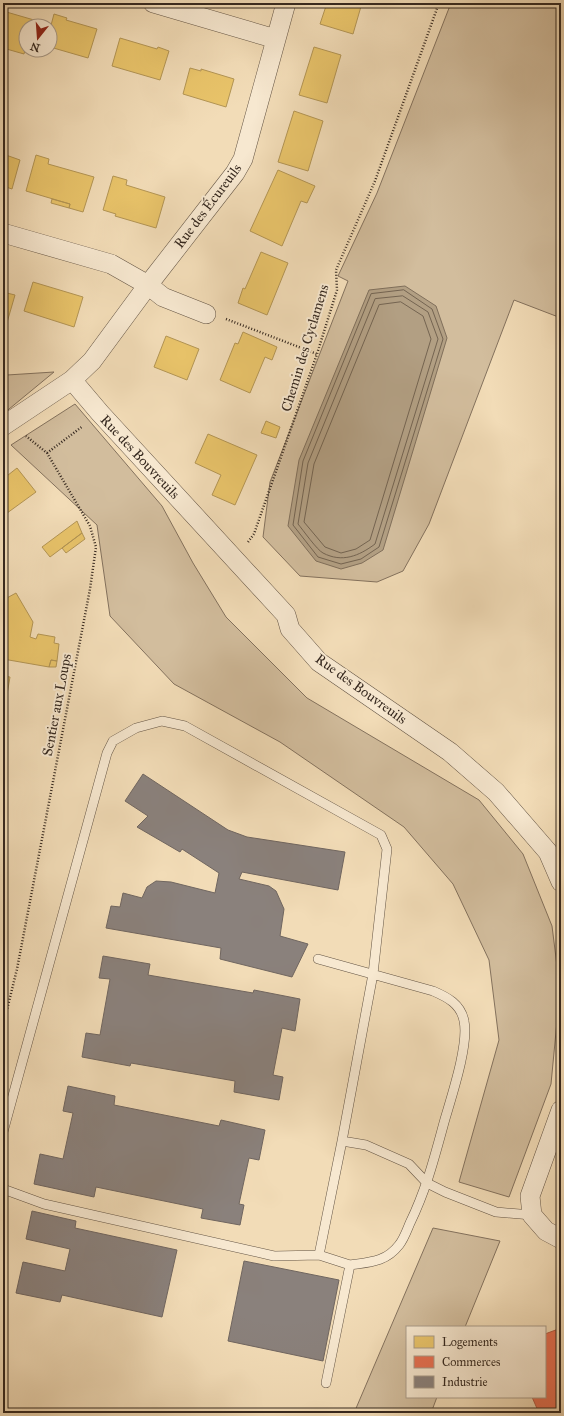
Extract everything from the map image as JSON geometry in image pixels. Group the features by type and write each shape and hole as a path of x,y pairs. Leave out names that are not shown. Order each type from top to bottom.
{"street":[{"path":"153,3 276,38"},
{"name":"Rue des Écureuils","path":"5,424 72,380 92,361 148,285 235,173 243,159 286,3"},
{"path":"3,233 112,264 148,285 163,297 206,314"},
{"name":"Rue des Bouvreuils","path":"72,380 100,413 286,615 290,629 319,662 450,752 496,792 548,852 561,882"},
{"path":"561,1110 530,1196 532,1215 546,1231 561,1239"}],"lane":[{"path":"3,1132 107,753 113,742 136,728 162,721 185,726 381,835 387,849 373,974 319,1255"},
{"path":"3,1189 44,1204 274,1256 319,1255 350,1265 377,1261 388,1255 400,1244 417,1209 427,1183 457,1076 466,1035 464,1020 458,1006 448,998 433,991 318,959"},
{"path":"342,1141 366,1145 409,1164 427,1183 445,1192 496,1212 532,1215"},
{"path":"326,1382 350,1265"}],"path":[{"name":"Chemin des Cyclamens","path":"235,561 254,534 317,354 337,290 336,270 375,181 439,3"},
{"path":"206,314 227,319 317,354"},
{"path":"47,453 100,413"},
{"name":"Sentier aux Loups","path":"3,1026 18,961 90,590 96,547 90,526 47,453 5,424"}],"shaded area":[{"path":"451,3 561,3 561,318 514,300 429,524 403,571 377,582 300,576 263,537 270,482 348,281 338,276 377,193"},
{"path":"54,372 3,414 3,374"},
{"path":"75,404 162,506 193,563 226,617 307,698 479,800 523,854 552,926 560,990 551,1084 509,1197 459,1182 499,1040 489,960 453,884 404,827 280,742 174,684 110,616 97,525 11,445"},
{"path":"433,1228 500,1241 465,1326 406,1326 406,1398 437,1398 431,1413 354,1413"}],"water":[{"path":"405,286 436,306 447,338 383,550 362,563 341,569 316,561 288,526 299,460 369,290"}],"building: Logements":[{"path":"327,3 362,3 353,34 320,24"},
{"path":"3,11 27,18 18,18 18,52 3,48"},
{"path":"54,14 67,18 66,20 97,29 88,58 58,49 58,18 53,18"},
{"path":"120,38 169,51 160,80 112,66"},
{"path":"314,47 341,55 327,103 299,95"},
{"path":"190,68 201,71 201,69 234,79 226,107 183,94"},
{"path":"294,111 323,121 308,171 278,162"},
{"path":"3,154 20,160 12,189 3,186"},
{"path":"36,155 49,159 48,164 94,177 83,212 69,208 70,204 26,191"},
{"path":"278,170 315,186 307,203 301,201 282,246 250,231"},
{"path":"113,176 127,180 126,185 165,197 156,228 115,216 116,214 103,210"},
{"path":"52,199 70,204 69,208 51,203"},
{"path":"261,252 288,263 267,315 238,303 243,288 245,289"},
{"path":"33,282 83,297 74,327 24,311"},
{"path":"3,292 15,295 6,326 3,326"},
{"path":"243,332 277,347 272,360 265,357 250,393 220,380 235,343 238,344"},
{"path":"166,336 199,349 187,380 154,367"},
{"path":"266,421 280,427 276,438 261,433"},
{"path":"208,434 257,455 235,505 212,495 221,475 195,463"},
{"path":"17,468 36,492 3,516 3,479"},
{"path":"77,521 82,533 50,557 42,547"},
{"path":"82,533 85,539 66,553 62,548"},
{"path":"16,593 33,622 30,637 36,639 38,634 55,637 54,643 59,644 57,661 51,660 49,667 3,659 3,613 5,599"},
{"path":"51,660 57,661 56,667 49,667"},
{"path":"3,676 10,677 3,718"}],"building: Commerces":[{"path":"561,1328 561,1413 539,1413 532,1398 546,1398 546,1334"}],"building: Industrie":[{"path":"143,774 228,830 247,837 345,852 338,890 242,872 239,879 269,886 276,891 284,909 280,936 308,944 292,977 220,959 221,948 106,928 111,906 120,907 123,893 142,898 147,887 156,881 171,882 215,893 219,873 182,849 180,852 137,827 148,816 125,801"},
{"path":"103,956 150,964 148,975 253,993 254,990 300,999 295,1031 282,1028 273,1075 283,1077 279,1100 234,1092 235,1081 131,1063 130,1066 82,1057 86,1033 100,1035 110,979 99,978"},
{"path":"68,1086 115,1096 114,1105 219,1126 221,1120 265,1130 259,1160 249,1158 239,1204 244,1205 240,1225 201,1218 203,1209 96,1187 94,1197 34,1184 40,1154 63,1159 73,1113 63,1111"},
{"path":"32,1211 76,1221 75,1228 177,1250 162,1317 62,1295 60,1302 16,1293 23,1262 65,1271 70,1249 26,1239"},
{"path":"244,1261 339,1280 323,1361 228,1341"}]}
